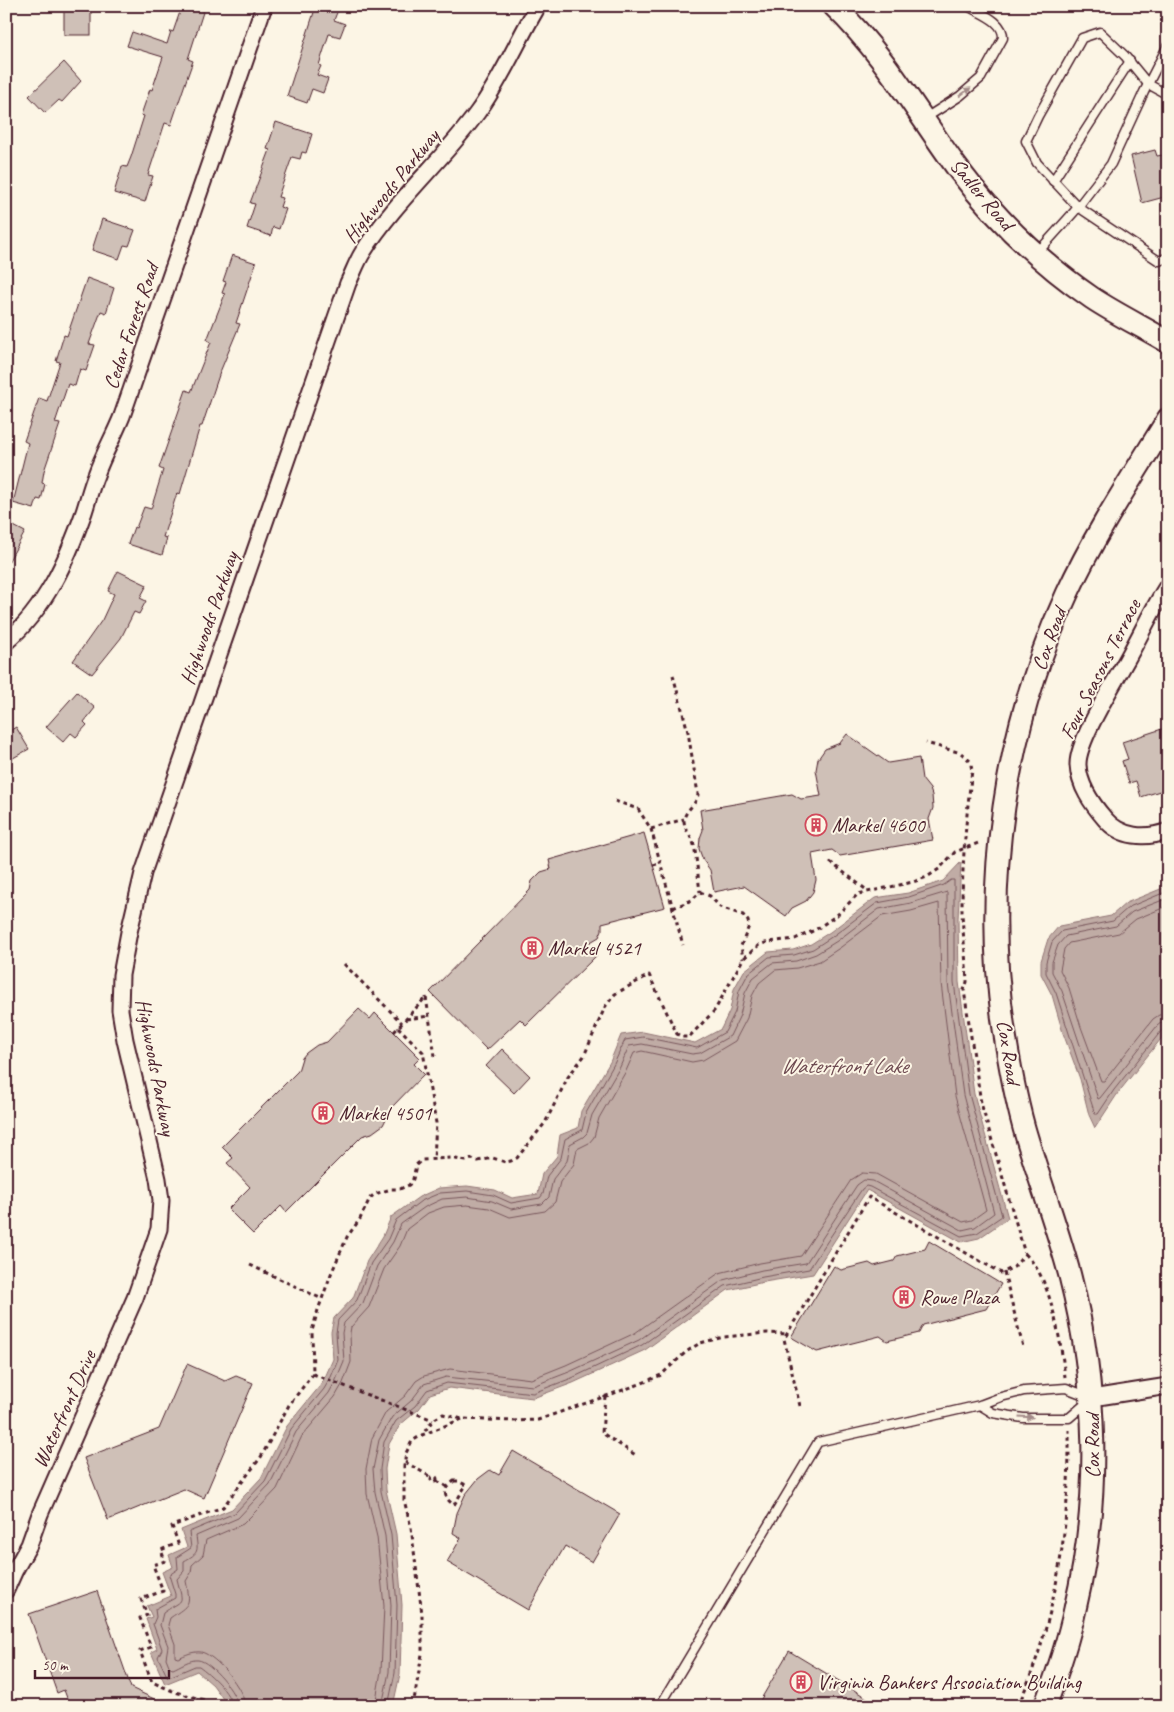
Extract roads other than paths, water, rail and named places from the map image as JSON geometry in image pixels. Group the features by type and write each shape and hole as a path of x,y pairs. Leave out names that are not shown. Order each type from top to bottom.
{"main road":[{"name":"Sadler Road","path":"836,7 874,49 959,170 998,216 1037,254 1092,298 1168,342"},
{"name":"Cox Road","path":"1045,1706 1060,1664 1076,1609 1085,1556 1092,1497 1092,1398 1078,1307 1061,1242 1025,1130 1004,1027 998,978 996,928 1000,835 1007,782 1016,741 1031,689 1057,617 1090,549 1168,419"}],"street":[{"name":"Cedar Forest Road","path":"6,642 25,623 44,599 63,564 96,475 122,416 264,6"},
{"name":"Highwoods Parkway","path":"135,1298 159,1229 160,1200 158,1179 125,1040 120,1010 121,976 143,873 348,283 362,254 377,231 415,184 448,150 478,111 505,70 538,6"},
{"name":"Four Seasons Terrace","path":"1168,585 1086,735 1078,763 1080,777 1087,794 1105,820 1116,829 1130,835 1143,836 1157,835 1168,831"},
{"name":"Waterfront Drive","path":"6,1590 29,1545 40,1514 135,1298"},
{"path":"1092,1398 1168,1386"}],"lane":[{"path":"924,118 960,96 981,78 1003,38 1004,31 999,24 968,6"},
{"path":"1168,95 1148,84 1130,61 1100,32 1082,38 1026,141 1037,163 1078,207 1159,262 1168,256"},
{"path":"1037,254 1078,207 1111,164 1168,45"},
{"path":"1053,181 1130,61"},
{"path":"660,1706 818,1442 980,1405 1001,1396 1024,1391 1066,1388 1092,1398 1068,1418 1015,1417 993,1414 980,1405"}],"water":[{"name":"Waterfront Lake","path":"961,862 958,919 959,982 974,1094 1008,1218 979,1238 961,1242 867,1190 813,1274 728,1290 645,1350 573,1383 533,1398 449,1388 430,1394 419,1409 400,1425 389,1444 385,1469 386,1490 396,1534 402,1605 400,1674 393,1706 228,1706 213,1685 197,1671 165,1684 151,1652 157,1649 146,1619 152,1617 147,1606 171,1596 162,1572 173,1567 169,1555 187,1547 181,1530 232,1509 261,1478 287,1426 320,1386 326,1375 333,1359 331,1332 334,1318 353,1298 367,1261 383,1236 391,1217 419,1197 439,1188 467,1186 495,1190 512,1198 538,1194 542,1174 557,1156 560,1135 578,1128 581,1111 610,1062 621,1035 643,1032 695,1043 721,1029 730,1010 734,989 744,971 768,952 793,950 811,944 875,898 908,893 943,881"},
{"path":"1168,886 1168,1030 1118,1093 1095,1128 1089,1115 1080,1079 1063,1033 1052,995 1041,974 1041,961 1048,939 1059,926 1111,916 1126,903"}],"place":[{"name":"Markel 4600","path":"816,825"},
{"name":"Markel 4521","path":"532,948"},
{"name":"Markel 4501","path":"323,1113"},
{"name":"Rowe Plaza","path":"904,1297"},
{"name":"Virginia Bankers Association Building","path":"801,1682"}]}
